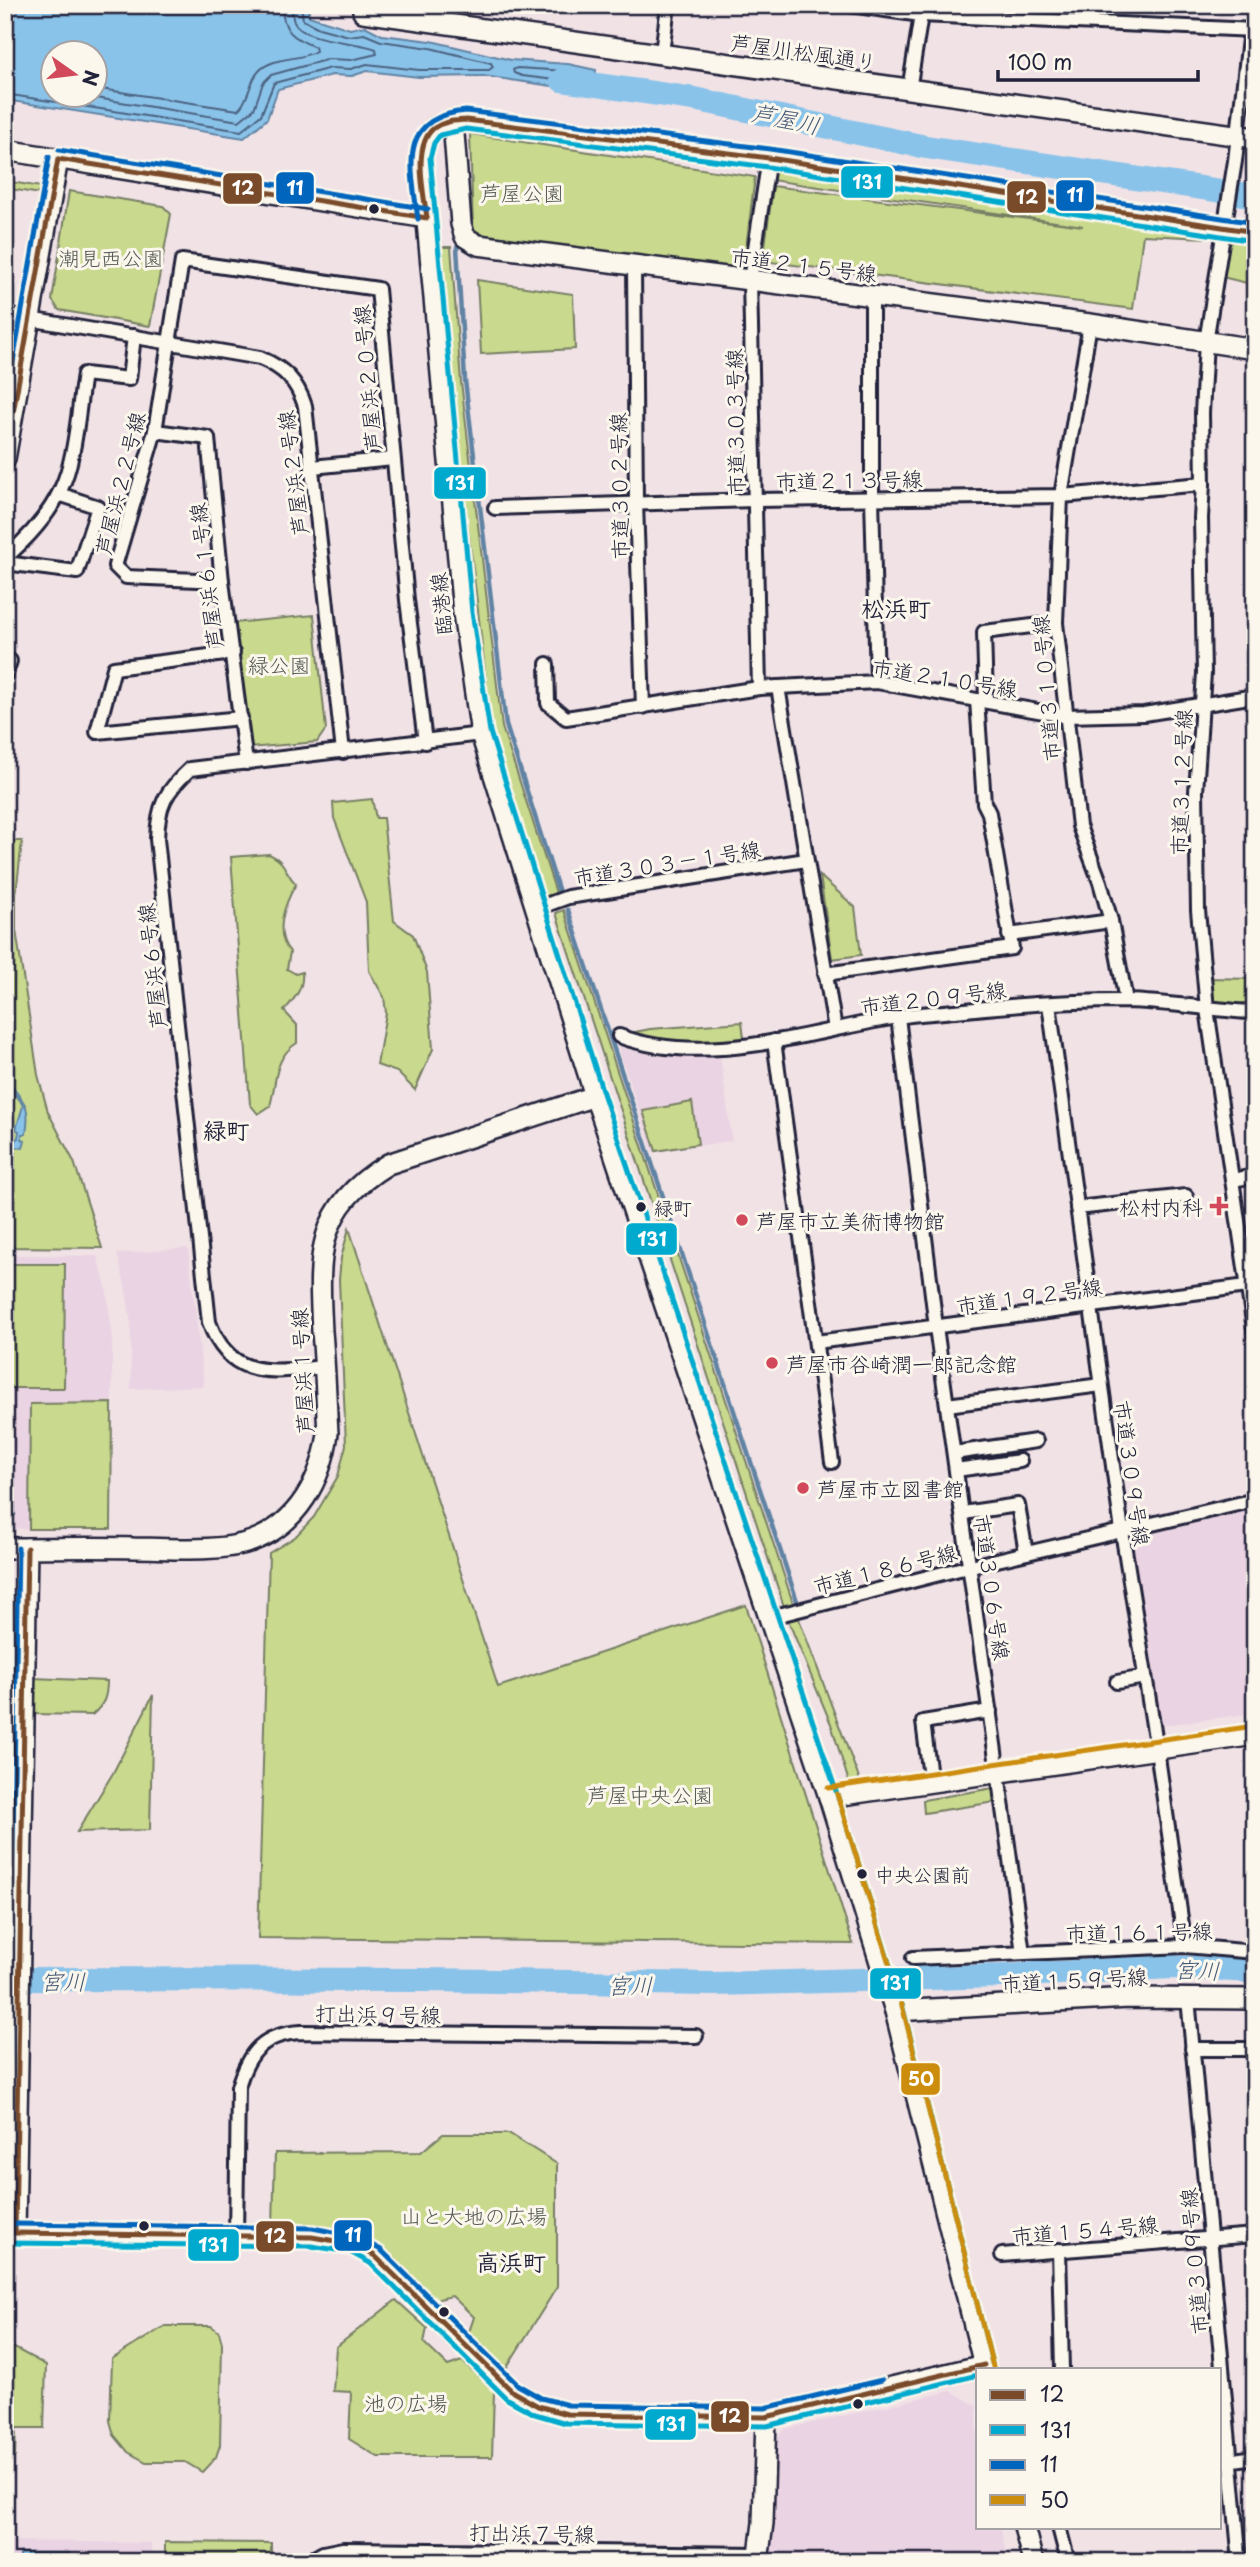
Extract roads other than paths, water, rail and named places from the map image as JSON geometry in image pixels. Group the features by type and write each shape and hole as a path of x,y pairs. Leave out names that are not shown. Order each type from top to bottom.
{"street":[{"path":"662,53 668,5"},
{"path":"850,5 921,15 972,11 1252,30 1246,137"},
{"name":"芦屋川松風通り","path":"356,9 1246,137"},
{"path":"909,90 921,15"},
{"path":"453,121 480,122 769,158 1223,225 1255,232"},
{"name":"臨港線","path":"453,121 431,129 424,141 421,157 463,613 481,734 595,1096 830,1797 893,2007"},
{"name":"市道２１５号線","path":"453,121 461,224 465,237 478,245 1090,324 1255,349"},
{"name":"市道３１２号線","path":"1246,137 1235,161 1206,342 1201,518 1204,673 1196,792 1198,909 1206,1009 1255,1336"},
{"path":"5,150 427,218"},
{"name":"市道３０３号線","path":"759,688 750,280 769,158"},
{"path":"5,459 58,159"},
{"name":"芦屋浜２０号線","path":"169,342 182,261 378,289 393,459 425,742"},
{"name":"市道３０２号線","path":"634,265 636,503 643,707"},
{"path":"872,296 872,498 877,682"},
{"name":"芦屋浜２号線","path":"5,315 260,358 284,371 293,380 305,406 343,752"},
{"name":"市道３１０号線","path":"1090,324 1061,496 1056,623 1079,826 1111,921 1126,1002"},
{"path":"5,561 48,513 59,494 71,453 84,374 129,379 134,336"},
{"name":"芦屋浜２２号線","path":"169,342 155,431 115,566 126,577 222,581"},
{"name":"芦屋浜６１号線","path":"155,431 208,438 222,581 246,763"},
{"path":"312,467 393,459"},
{"name":"市道２１３号線","path":"495,508 754,500 1061,496 1203,484"},
{"path":"5,561 77,572 98,507 59,494"},
{"path":"825,974 1012,948 989,813 984,803 981,701 984,632 1056,623"},
{"path":"233,653 114,668 97,732 241,718"},
{"path":"5,660 10,661 5,676"},
{"name":"市道２１０号線","path":"547,664 548,703 566,718 759,688 877,682 1066,716 1144,714 1255,696"},
{"path":"778,687 835,1030"},
{"name":"芦屋浜６号線","path":"325,1367 261,1371 229,1357 216,1339 206,1306 156,839 157,821 162,802 172,786 190,769 481,734"},
{"name":"市道３０３－１号線","path":"535,909 568,897 806,860"},
{"path":"1009,935 1111,921"},
{"name":"市道２０９号線","path":"619,1036 640,1044 668,1049 708,1049 774,1041 898,1017 1049,1004 1126,1002 1248,1012 1255,1009"},
{"name":"市道３０９号線","path":"1049,1004 1122,1531 1185,1946"},
{"name":"市道３０６号線","path":"898,1017 936,1327 1023,1953"},
{"path":"774,1041 832,1462"},
{"name":"芦屋浜１号線","path":"5,1548 209,1548 251,1542 272,1531 294,1514 325,1459 328,1433 319,1278 327,1231 339,1206 366,1177 388,1164 595,1096"},
{"path":"1233,1180 1255,1176"},
{"path":"1077,1208 1186,1196"},
{"name":"市道１９２号線","path":"816,1342 1247,1286"},
{"path":"947,1405 1101,1385"},
{"path":"954,1453 1036,1441"},
{"path":"956,1469 1020,1461"},
{"name":"市道１８６号線","path":"771,1617 971,1566 1255,1500"},
{"path":"963,1513 1018,1505 1026,1553"},
{"path":"27,1548 18,2003 10,2233 334,2239 364,2249 384,2263 513,2392 538,2406 582,2415 766,2417 976,2369"},
{"path":"1117,1682 1145,1677"},
{"path":"931,1784 923,1722 990,1711"},
{"path":"830,1797 1255,1735"},
{"name":"市道１６１号線","path":"913,1958 1185,1946 1255,1952"},
{"name":"市道１５９号線","path":"893,2007 1129,1998 1255,1999"},
{"name":"市道３０９号線","path":"1188,1998 1219,2368"},
{"path":"893,2007 984,2367"},
{"name":"打出浜９号線","path":"236,2237 238,2087 245,2064 261,2045 271,2038 284,2033 301,2032 696,2036"},
{"path":"1192,2049 1255,2049"},
{"name":"市道１５４号線","path":"1002,2255 1255,2235"},
{"path":"1059,2250 1062,2368"},
{"name":"市道３０９号線","path":"1222,2416 1225,2461 1240,2562"},
{"path":"759,2558 763,2523 766,2417"},
{"path":"1225,2461 1255,2457"},
{"path":"1024,2528 1033,2562"},
{"path":"1059,2528 1068,2562"},
{"name":"打出浜７号線","path":"307,2562 323,2553 343,2549 759,2558"}],"water":[{"path":"5,5 308,5 309,16 350,29 365,26 382,35 431,41 511,60 568,64 596,70 594,87 580,90 483,76 419,77 367,71 352,76 332,75 278,89 267,119 244,138 55,108 108,108 108,38 38,38 38,105 5,100"},
{"path":"11,1086 24,1103 28,1118 26,1134 22,1134 22,1139 25,1140 23,1148 14,1147 23,1106 9,1088"},
{"path":"5,1484 14,1484 15,1515 5,1515"},
{"path":"20,2553 69,2553 69,2562 20,2562"}],"waterway":[{"name":"芦屋川","path":"562,80 694,99 926,147 1255,196"},
{"path":"457,247 465,380 506,725 559,892"},
{"path":"568,910 798,1604"},
{"name":"宮川","path":"5,1979 714,1984 1001,1976 1172,1967 1255,1971"}],"place":[{"name":"松村内科","path":"1219,1206"},
{"name":"緑町","path":"641,1207"},
{"name":"芦屋市立美術博物館","path":"742,1220"},
{"name":"芦屋市谷崎潤一郎記念館","path":"772,1363"},
{"name":"芦屋市立図書館","path":"803,1488"},
{"name":"中央公園前","path":"862,1874"}],"district":[{"name":"松浜町","path":"896,607"},
{"name":"緑町","path":"226,1129"},
{"name":"高浜町","path":"511,2261"}],"park label":[{"name":"芦屋公園","path":"522,192"},
{"name":"潮見西公園","path":"111,257"},
{"name":"緑公園","path":"279,664"},
{"name":"芦屋中央公園","path":"650,1794"},
{"name":"山と大地の広場","path":"474,2215"},
{"name":"池の広場","path":"406,2402"}]}
